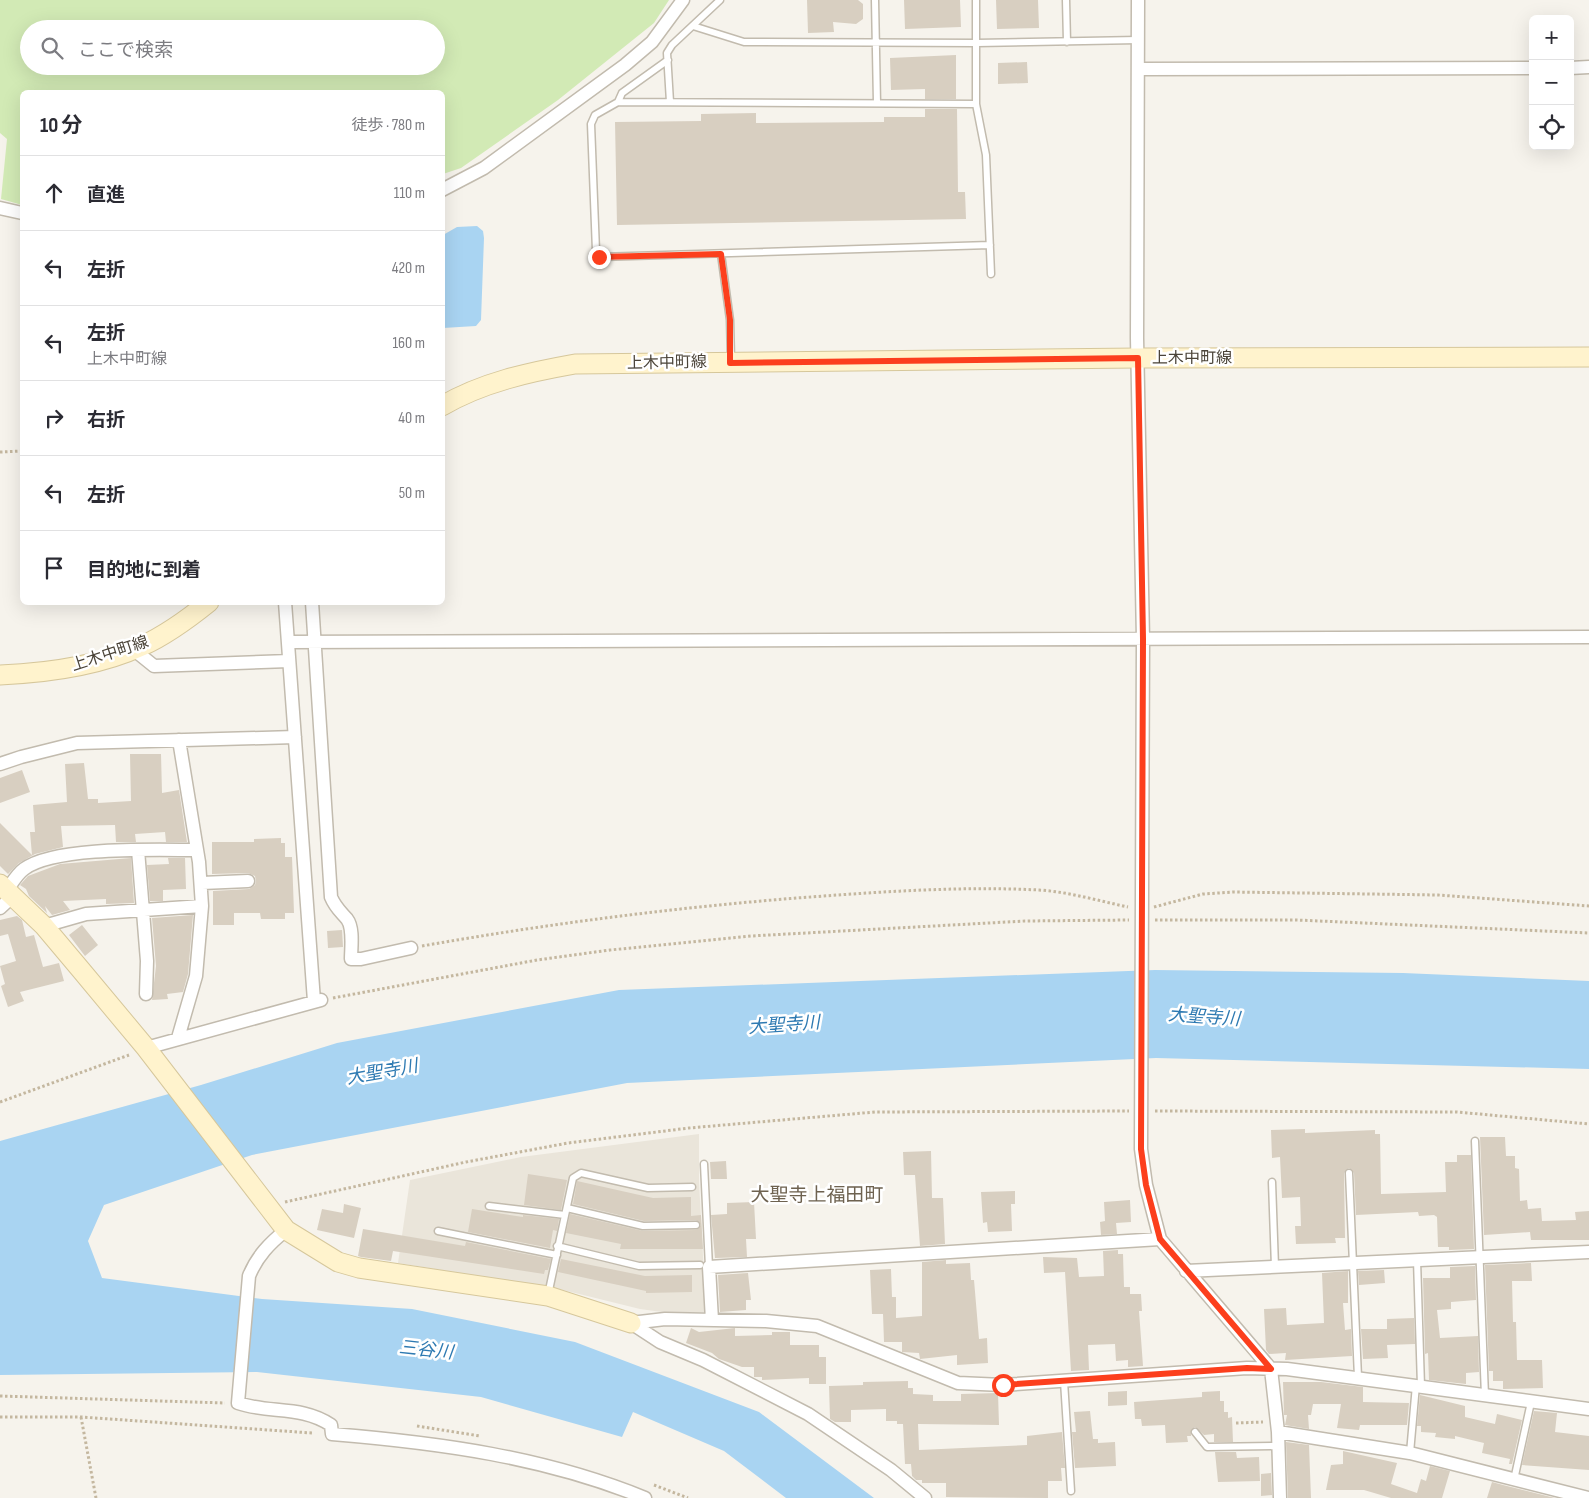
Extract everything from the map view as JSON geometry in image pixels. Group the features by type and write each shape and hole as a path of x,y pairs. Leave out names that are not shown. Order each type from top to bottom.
{"main road":[{"name":"上木中町線","path":"445,405 504,380 540,370 575,364 1138,358 1589,358"},
{"name":"上木中町線","path":"0,675 60,670 133,649 176,628 205,605"},
{"path":"5,895 44,926 146,1048 286,1230 338,1262 359,1268 548,1296 631,1323"}],"street":[{"path":"445,188 484,168 625,65 652,42 683,0"},
{"path":"1138,0 1138,358 1143,639 1141,1149 1146,1185 1160,1239 1271,1369 1278,1426 1280,1498"},
{"path":"1139,69 1529,68"},
{"path":"1574,68 1589,68"},
{"path":"0,208 20,213"},
{"path":"146,1048 318,1000 285,605"},
{"path":"312,605 331,897 336,910 348,920 351,959 361,959 411,948"},
{"path":"288,642 1589,637"},
{"path":"133,649 154,666 289,662"},
{"path":"0,764 77,743 295,737"},
{"path":"178,1038 196,976 202,906 202,883 179,740"},
{"path":"5,895 23,870 34,863 84,853 138,850 196,850"},
{"path":"138,850 146,961 146,994"},
{"path":"202,883 248,881"},
{"path":"44,926 86,914 202,906"},
{"path":"286,1230 255,1261 249,1276 238,1403 251,1407 289,1409 321,1418 331,1425 332,1434 463,1447 511,1457 598,1480 646,1498"},
{"path":"712,1320 704,1266 1160,1239"},
{"path":"1186,1271 1589,1252"},
{"path":"631,1323 665,1319 785,1322 816,1326 958,1383 1003,1385 1247,1368 1358,1377 1589,1409"},
{"path":"631,1323 660,1342 703,1360 808,1414 891,1470 925,1498"},
{"path":"1278,1426 1410,1453 1514,1480 1550,1493 1588,1498"}],"lane":[{"path":"670,102 667,54 672,45 720,0"},
{"path":"875,0 876,103"},
{"path":"976,0 976,104 986,155 991,274"},
{"path":"1066,0 1067,42"},
{"path":"692,26 744,42 977,43 1138,40"},
{"path":"618,102 622,93 668,60"},
{"path":"976,104 618,102 595,114 592,124 596,251 599,257 990,245"},
{"path":"721,254 730,320 730,363"},
{"path":"1475,1141 1485,1396"},
{"path":"557,1246 639,1266 704,1266 704,1164"},
{"path":"548,1296 557,1255 557,1246 573,1178 581,1173 648,1188 692,1187"},
{"path":"1348,1173 1354,1263 1358,1377"},
{"path":"1272,1182 1275,1267"},
{"path":"489,1206 564,1215"},
{"path":"567,1208 643,1226 696,1225"},
{"path":"438,1231 557,1255"},
{"path":"1410,1453 1418,1385 1417,1260"},
{"path":"1064,1381 1071,1490"},
{"path":"1514,1480 1531,1402"},
{"path":"1195,1432 1207,1447 1278,1446"}],"path":[{"path":"0,452 20,451"},
{"path":"411,948 540,925 652,911 868,893 1040,890 1069,894 1141,915 1203,894 1233,892 1438,895 1589,906"},
{"path":"318,1000 537,960 638,947 751,936 1025,920 1141,915 1589,932"},
{"path":"0,1102 146,1048"},
{"path":"267,1204 466,1162 568,1143 689,1128 875,1112 1141,1105 1457,1112 1589,1124"},
{"path":"0,1396 238,1403"},
{"path":"0,1417 81,1417 332,1434"},
{"path":"81,1417 96,1498"},
{"path":"1236,1423 1278,1426"}],"shaded area":[{"path":"699,1134 699,1182 706,1312 669,1313 640,1309 559,1289 398,1263 410,1180 521,1157"}],"green space":[{"path":"0,0 669,0 654,23 558,100 461,168 445,173 445,90 20,90 20,204 1,199 7,139 0,133"}],"water":[{"path":"477,226 483,231 481,320 476,326 445,328 445,234 457,227"},
{"path":"1155,970 1403,973 1589,981 1589,1069 1156,1058 627,1083 252,1155 104,1205 88,1241 102,1278 262,1299 412,1309 575,1342 759,1412 874,1498 786,1498 724,1451 633,1412 622,1437 481,1397 257,1372 0,1375 0,1141 201,1085 337,1043 619,990"}],"building":[{"path":"807,0 858,0 863,4 863,19 856,24 833,22 834,32 808,33"},
{"path":"904,0 960,0 961,27 905,29"},
{"path":"996,0 1038,0 1039,28 997,29"},
{"path":"956,55 956,99 925,99 925,89 891,90 890,58"},
{"path":"1027,62 1028,83 998,84 998,63"},
{"path":"925,109 957,109 958,192 965,192 966,219 617,225 615,122 701,121 701,114 756,113 756,123 884,122 884,117 925,117"},
{"path":"130,754 161,754 162,793 179,790 187,842 166,842 165,832 135,834 136,842 116,842 115,825 61,826 63,847 35,854 19,863 8,874 0,866 0,823 32,855 30,832 35,832 33,805 67,802 65,764 84,763 88,799 98,799 98,803 131,801"},
{"path":"22,770 30,792 0,803 0,778"},
{"path":"281,838 281,843 285,843 285,857 292,857 294,913 285,913 285,919 261,919 260,913 234,913 234,925 213,925 213,891 249,889 255,885 256,881 255,876 248,873 212,874 212,842 254,842 254,839"},
{"path":"131,858 134,903 106,904 106,899 63,901 70,910 52,915 45,906 47,913 29,896 26,889 20,885 28,876 60,864"},
{"path":"168,858 185,858 186,889 163,890 163,901 150,901 147,865 169,864"},
{"path":"193,915 188,974 183,992 167,994 168,999 152,1000 156,966 152,918"},
{"path":"17,916 22,920 26,937 34,935 43,967 59,963 64,981 20,992 24,1001 8,1007 1,986 5,984 0,966 16,961 8,934 0,936 0,920"},
{"path":"82,925 98,945 85,956 69,935"},
{"path":"342,930 343,947 328,948 327,931"},
{"path":"1305,1129 1305,1133 1375,1130 1375,1134 1380,1134 1381,1194 1446,1192 1445,1162 1457,1162 1457,1155 1471,1155 1474,1249 1449,1250 1449,1247 1438,1247 1437,1217 1434,1215 1419,1216 1418,1212 1356,1215 1354,1173 1349,1168 1344,1173 1345,1238 1335,1238 1336,1243 1296,1244 1295,1226 1301,1226 1300,1197 1282,1198 1280,1157 1272,1158 1271,1130"},
{"path":"1480,1137 1505,1137 1506,1156 1515,1156 1515,1168 1519,1169 1520,1201 1527,1200 1528,1209 1541,1208 1542,1221 1576,1220 1575,1212 1589,1211 1589,1240 1531,1240 1530,1232 1484,1235"},
{"path":"931,1151 932,1198 943,1198 945,1244 920,1246 915,1175 904,1175 903,1152"},
{"path":"726,1161 727,1179 711,1179 710,1162"},
{"path":"528,1174 567,1180 561,1210 524,1205"},
{"path":"577,1181 653,1198 691,1197 691,1216 701,1215 703,1249 620,1249 621,1244 566,1233 570,1214 643,1231 696,1230 701,1225 696,1220 644,1221 573,1204"},
{"path":"1015,1191 1015,1204 1011,1204 1012,1231 988,1232 987,1222 983,1223 981,1192"},
{"path":"1130,1200 1131,1222 1116,1223 1117,1234 1101,1235 1100,1222 1105,1221 1104,1202"},
{"path":"754,1202 756,1239 746,1239 747,1257 715,1258 711,1215 727,1214 727,1203"},
{"path":"344,1204 361,1208 354,1238 317,1230 322,1209 343,1213"},
{"path":"472,1209 523,1217 523,1215 559,1219 557,1231 553,1230 550,1248 468,1232"},
{"path":"363,1229 465,1246 466,1242 551,1259 548,1270 545,1270 544,1274 393,1251 391,1261 361,1257 358,1256"},
{"path":"1118,1250 1118,1254 1123,1254 1124,1287 1130,1287 1130,1294 1141,1294 1142,1311 1139,1311 1143,1366 1128,1367 1128,1360 1116,1361 1115,1344 1088,1345 1089,1370 1071,1371 1065,1272 1044,1273 1043,1257 1077,1258 1079,1277 1104,1276 1103,1251"},
{"path":"561,1259 645,1276 692,1275 692,1292 646,1293 646,1291 558,1272"},
{"path":"946,1260 946,1264 970,1263 971,1280 974,1280 979,1339 987,1338 988,1363 957,1365 957,1355 920,1359 919,1353 902,1352 902,1342 884,1342 883,1314 872,1314 870,1270 891,1269 892,1297 896,1297 896,1318 922,1316 922,1262"},
{"path":"1531,1263 1532,1281 1512,1281 1513,1322 1516,1322 1517,1360 1542,1360 1543,1388 1503,1389 1503,1381 1493,1381 1493,1371 1489,1371 1485,1265"},
{"path":"1475,1266 1476,1300 1451,1302 1451,1309 1437,1310 1440,1338 1478,1336 1479,1372 1466,1373 1466,1384 1429,1380 1428,1353 1425,1354 1423,1278 1450,1278 1450,1267"},
{"path":"1384,1270 1385,1283 1359,1285 1358,1271"},
{"path":"1348,1271 1348,1303 1343,1303 1345,1330 1351,1329 1352,1356 1285,1360 1286,1353 1269,1354 1266,1350 1264,1309 1286,1308 1287,1325 1324,1323 1322,1273"},
{"path":"748,1273 751,1300 746,1300 746,1310 720,1312 718,1275"},
{"path":"1414,1318 1415,1344 1387,1345 1388,1358 1363,1359 1361,1329 1387,1329 1387,1319"},
{"path":"691,1328 699,1332 735,1328 735,1336 772,1335 772,1332 790,1332 790,1345 819,1345 819,1357 826,1357 826,1384 809,1384 809,1378 762,1380 762,1377 754,1377 754,1367 742,1367 719,1359 712,1353 686,1343"},
{"path":"908,1381 908,1388 913,1388 913,1394 933,1395 933,1401 961,1401 961,1394 998,1393 999,1425 918,1424 919,1450 1027,1445 1027,1436 1062,1432 1065,1468 1061,1468 1062,1481 1048,1481 1048,1498 946,1497 946,1483 922,1483 922,1480 916,1480 912,1476 911,1464 905,1464 903,1424 897,1424 897,1421 886,1421 886,1409 851,1410 851,1422 835,1422 830,1419 829,1386 863,1385 863,1382"},
{"path":"1283,1382 1321,1382 1363,1387 1363,1402 1409,1403 1407,1425 1360,1425 1359,1430 1337,1428 1341,1404 1313,1404 1311,1415 1308,1415 1309,1429 1285,1425 1287,1415 1284,1415"},
{"path":"1127,1391 1127,1405 1108,1406 1108,1392"},
{"path":"1220,1391 1220,1401 1224,1401 1224,1412 1228,1412 1228,1418 1232,1417 1233,1442 1214,1442 1214,1434 1204,1435 1195,1427 1191,1430 1191,1436 1187,1436 1188,1442 1166,1443 1165,1425 1142,1426 1141,1419 1135,1419 1134,1402 1202,1397 1202,1392"},
{"path":"1420,1395 1465,1406 1465,1417 1495,1424 1497,1414 1522,1420 1512,1464 1509,1464 1510,1459 1482,1453 1484,1443 1455,1436 1455,1439 1435,1437 1436,1433 1421,1432 1421,1426 1417,1426"},
{"path":"1090,1411 1093,1439 1098,1439 1098,1443 1115,1442 1116,1466 1075,1468 1072,1432 1076,1432 1074,1412"},
{"path":"1534,1411 1557,1413 1555,1432 1589,1436 1589,1470 1522,1465"},
{"path":"1286,1442 1309,1445 1311,1498 1288,1498"},
{"path":"1343,1451 1397,1463 1391,1484 1417,1493 1421,1479 1426,1481 1430,1466 1450,1471 1442,1498 1391,1498 1364,1490 1326,1490 1331,1465 1343,1464"},
{"path":"1215,1452 1236,1452 1237,1458 1259,1457 1260,1481 1218,1482"},
{"path":"1271,1473 1272,1495 1261,1496 1261,1474"},
{"path":"1492,1482 1503,1485 1555,1498 1487,1498"}],"district":[{"name":"大聖寺上福田町","path":"817,1195"}],"route":[{"path":"599,257 721,254 730,320 730,363 1138,358 1143,639 1141,1149 1146,1185 1160,1239 1174,1253 1186,1271 1219,1311 1271,1369 1247,1368 1003,1385"}],"water label":[{"name":"大聖寺川","path":"1204,1017"},
{"name":"大聖寺川","path":"784,1025"},
{"name":"大聖寺川","path":"382,1072"},
{"name":"三谷川","path":"426,1350"}]}
